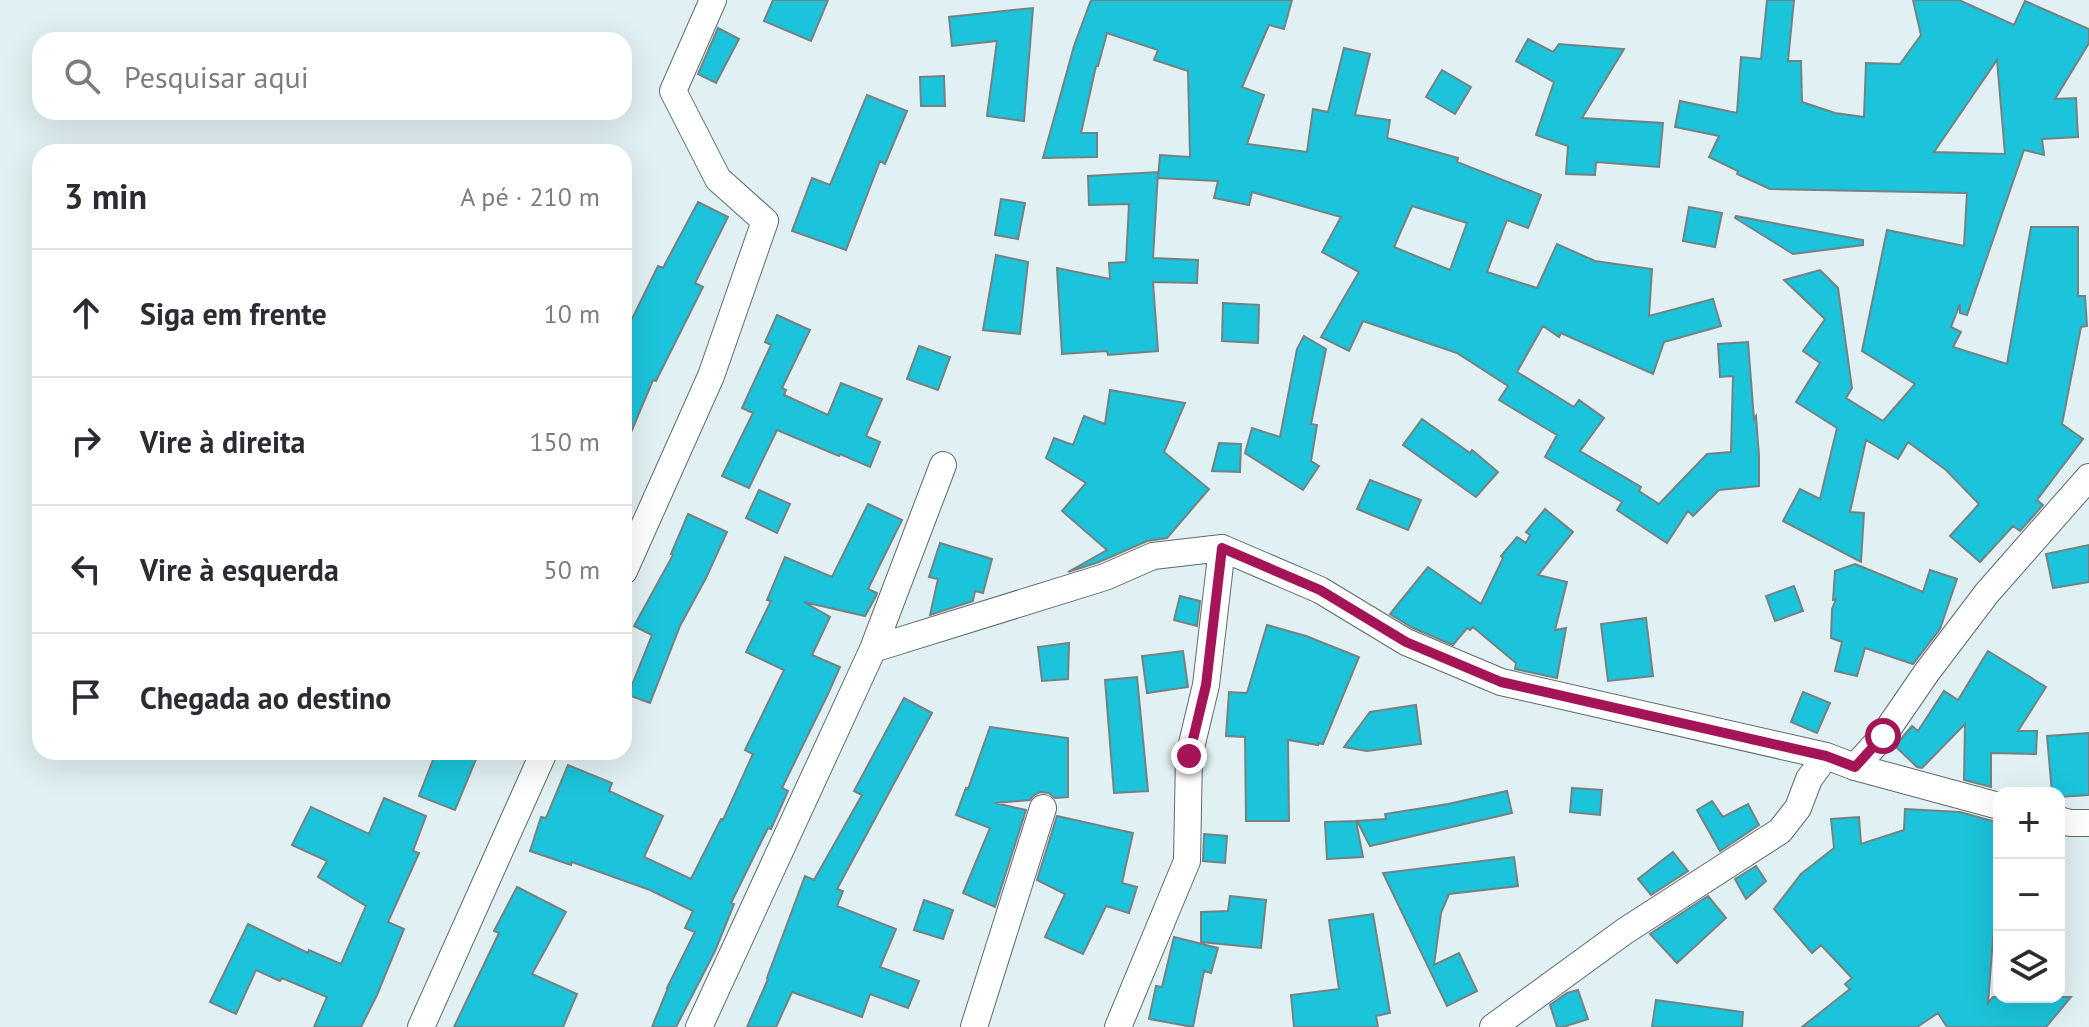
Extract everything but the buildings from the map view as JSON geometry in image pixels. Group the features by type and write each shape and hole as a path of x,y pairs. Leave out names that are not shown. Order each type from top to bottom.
{"street":[{"path":"632,553 711,376 765,221 718,179 673,91 713,0"},
{"path":"699,1027 873,649 943,465"},
{"path":"1855,767 1883,736 1987,593 2089,477"},
{"path":"873,649 1105,577 1153,556 1222,548 1320,590 1406,642 1501,682 1826,756 1855,767 1993,804"},
{"path":"1118,1027 1187,861 1189,756 1206,685 1222,548"},
{"path":"1493,1027 1625,931 1780,831 1798,808 1809,779 1826,756"},
{"path":"421,1027 540,760"},
{"path":"974,1027 1043,808"},
{"path":"2065,822 2089,823"}],"route":[{"path":"1189,756 1206,685 1222,548 1320,590 1406,642 1501,682 1826,756 1855,767 1883,736"}]}
